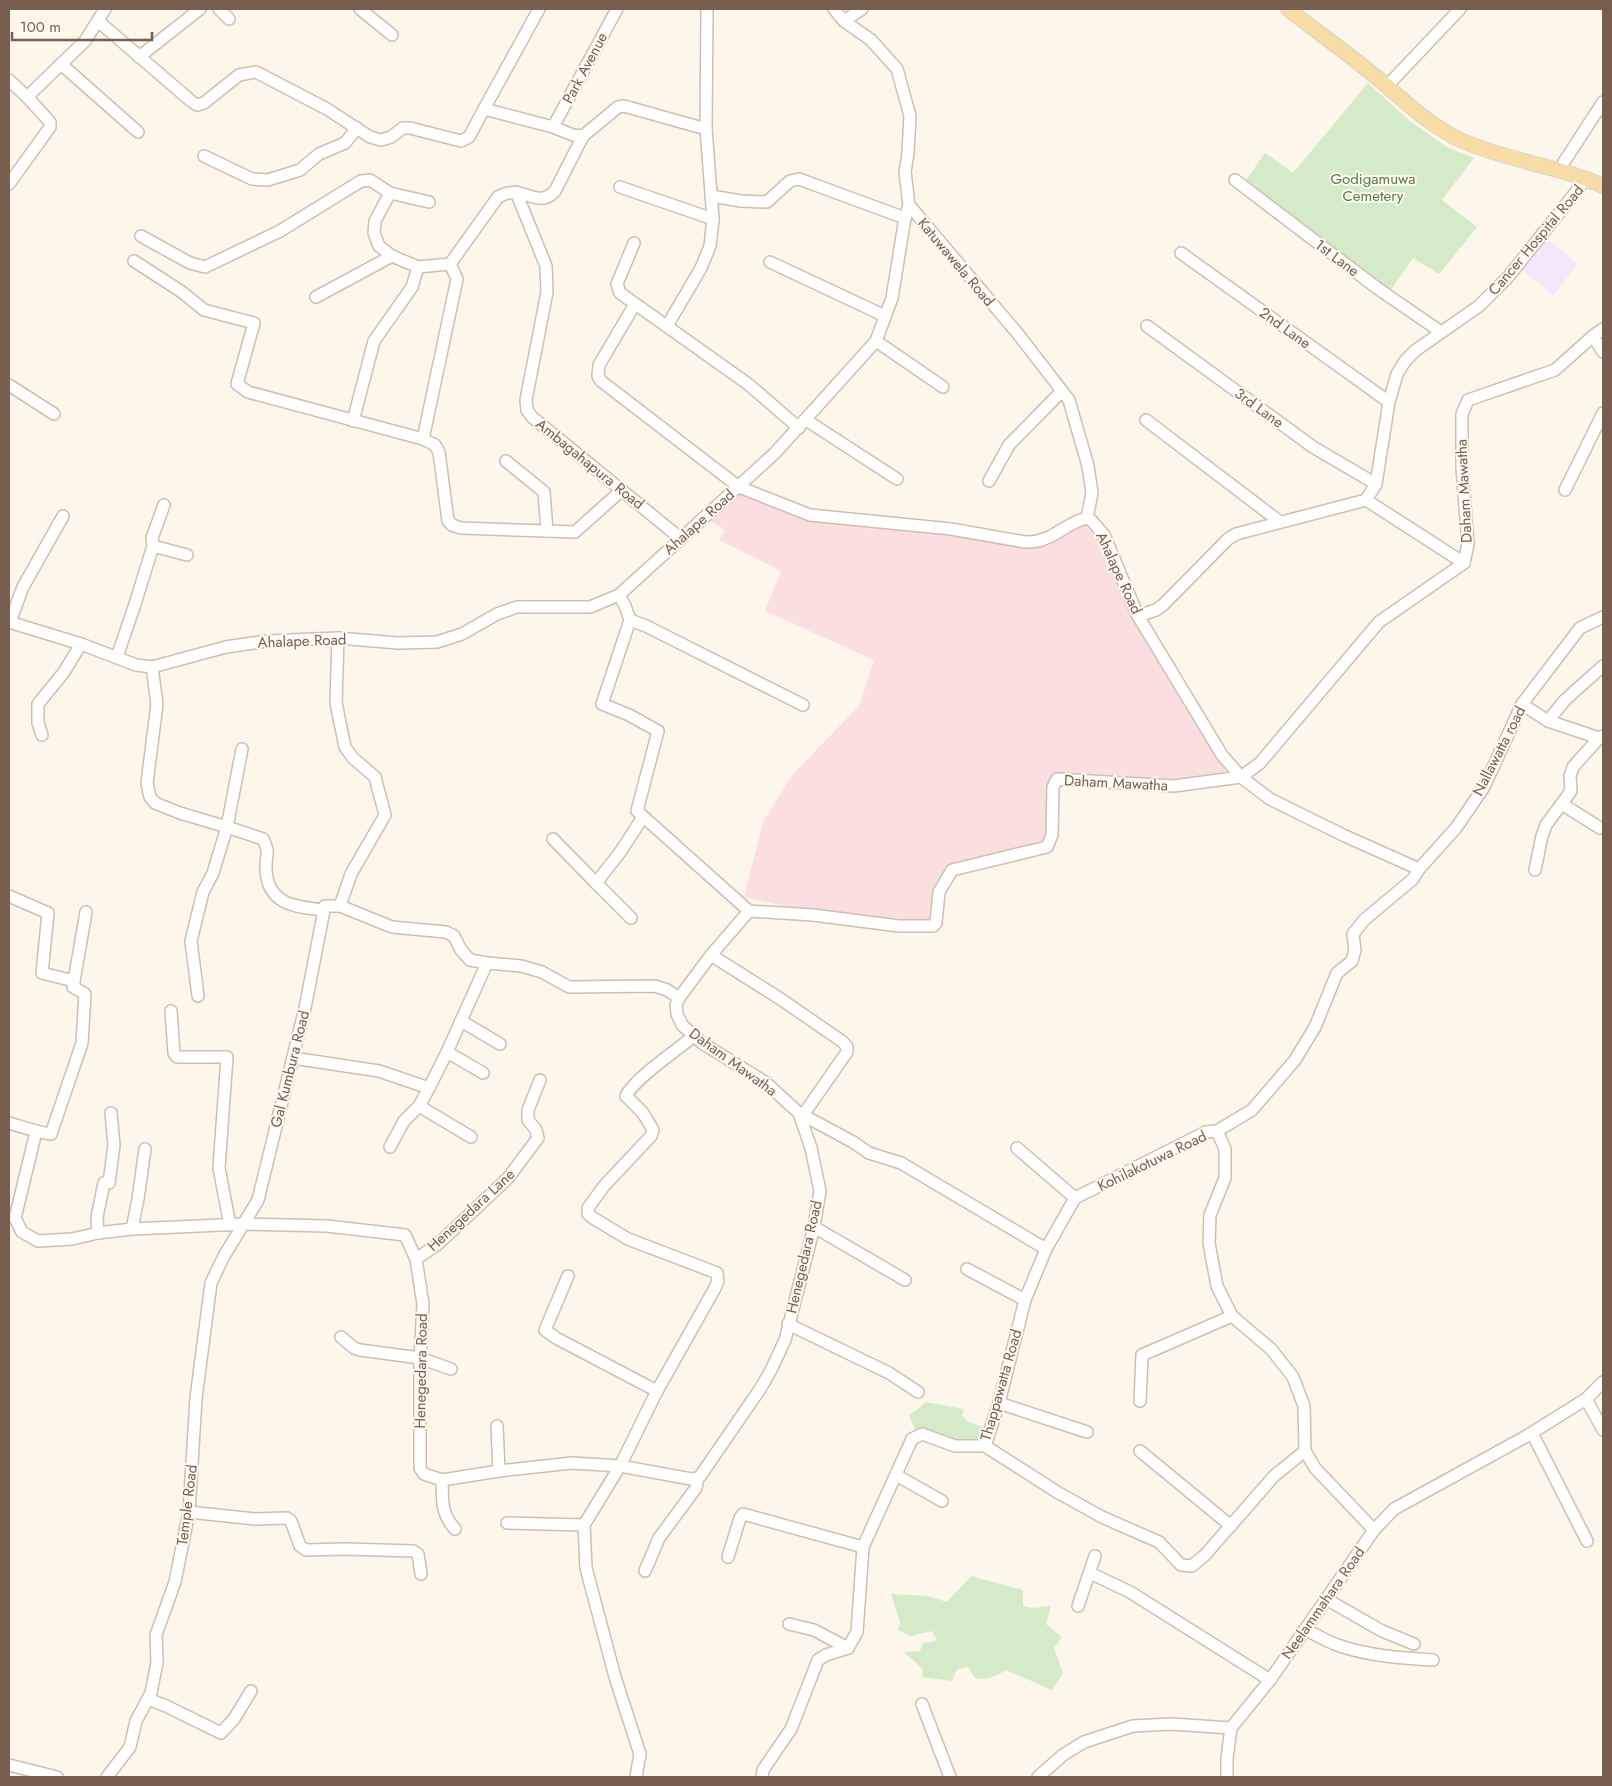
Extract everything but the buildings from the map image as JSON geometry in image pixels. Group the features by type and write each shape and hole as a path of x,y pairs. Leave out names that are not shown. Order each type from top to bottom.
{"main road":[{"path":"1288,9 1387,86 1436,127 1464,142 1587,178 1603,186"}],"street":[{"path":"27,97 84,41 105,9"},
{"path":"139,57 200,9"},
{"path":"218,9 229,19"},
{"path":"360,9 392,35"},
{"path":"98,21 191,101 197,104 204,104 239,75 256,72 327,109 370,137 381,140 391,137 403,128 410,128 460,141 469,137 539,9"},
{"name":"Park Avenue","path":"554,127 618,9"},
{"path":"667,326 701,268 710,246 713,219 706,129 707,9"},
{"name":"Katuwawela Road","path":"834,9 844,21 872,40 897,69 910,116 905,172 909,205 1018,334 1069,400 1088,466 1092,493 1087,518"},
{"path":"844,21 862,9"},
{"path":"1387,86 1460,9"},
{"path":"61,64 138,132"},
{"path":"9,80 50,122 50,127 9,184"},
{"path":"1561,170 1564,162 1603,102"},
{"path":"450,264 498,197 506,192 516,192 541,199 549,198 555,191 583,136 618,107 624,106 706,129"},
{"path":"484,109 554,127 573,135 583,136"},
{"path":"204,156 252,179 268,180 300,170 319,154 344,143 357,128"},
{"name":"Cancer Hospital Road","path":"1366,500 1376,484 1389,402 1398,374 1405,361 1416,350 1479,306 1508,277 1587,178"},
{"path":"141,236 190,263 205,267 280,230 361,181 370,180 390,193 429,202"},
{"path":"711,196 741,201 767,202 790,181 799,180 904,218"},
{"name":"1st Lane","path":"1235,180 1377,288 1441,332"},
{"path":"620,187 713,219"},
{"name":"Ambagahapura Road","path":"516,192 546,266 547,292 526,400 527,410 532,417 680,538"},
{"path":"390,193 375,221 374,233 379,246 392,256 418,266 450,264"},
{"path":"635,304 599,365 598,376 601,381 739,486 775,453 876,341 892,298 904,218 909,205"},
{"path":"634,243 617,284 620,293 802,424 897,479"},
{"name":"2nd Lane","path":"1181,253 1389,402"},
{"path":"316,297 392,256"},
{"path":"134,261 182,292 204,310 254,323 238,384 248,392 424,439 435,445 439,452 448,520 452,525 461,528 575,532 622,490"},
{"path":"770,262 885,316"},
{"path":"424,439 457,279 450,264"},
{"path":"353,421 374,341 412,287 418,266"},
{"name":"3rd Lane","path":"1147,326 1313,447 1376,484"},
{"name":"Daham Mawatha","path":"749,911 813,915 899,926 933,926 936,922 939,892 952,870 1047,847 1052,836 1053,786 1057,779 1174,786 1241,777 1260,763 1379,622 1464,563 1468,544 1462,468 1462,414 1468,400 1556,370 1603,329"},
{"path":"1593,336 1603,352"},
{"path":"876,341 943,387"},
{"path":"9,385 54,414"},
{"path":"989,481 1009,445 1062,391"},
{"path":"1565,490 1603,413"},
{"path":"1146,420 1280,522"},
{"path":"506,461 544,492 547,531"},
{"name":"Ahalape Road","path":"9,622 81,644 136,665 152,667 226,647 267,641 338,638 398,643 437,642 462,634 497,614 517,607 590,607 619,595 739,486 810,515 951,529 1025,542 1037,542 1078,520 1087,518 1104,535 1138,616 1222,755 1241,777 1270,799 1345,836 1419,869"},
{"path":"1138,616 1156,610 1163,605 1228,539 1236,534 1366,500 1464,563"},
{"path":"117,657 136,604 152,546 152,538 164,506"},
{"path":"9,622 23,587 63,516"},
{"path":"152,546 188,554"},
{"path":"152,667 157,704 147,783 150,797 155,803 180,814 263,839 269,852 266,869 269,886 281,900 298,907 324,910 325,906 340,906 392,926 446,932 454,936 461,950 470,960 487,964 521,966 542,972 569,987 655,986 667,990 679,998 711,954 749,911 637,811 658,731 629,715 602,704 630,620 626,606 619,595"},
{"name":"Nallawatta road","path":"1217,1131 1252,1110 1294,1060 1315,1027 1337,974 1352,961 1355,950 1353,934 1364,920 1413,879 1419,869 1456,828 1484,787 1522,704 1580,628 1603,617"},
{"path":"630,620 646,626 803,705"},
{"path":"338,638 336,704 345,747 352,758 375,777 385,815 351,874 340,906"},
{"path":"42,734 38,723 38,704 64,672 81,644"},
{"path":"1548,721 1565,700 1603,666"},
{"path":"1522,704 1548,721 1601,737 1574,767 1570,776 1571,791 1546,825 1535,870"},
{"path":"198,996 191,941 203,892 213,873 227,827 242,749"},
{"path":"1562,804 1600,828"},
{"path":"596,883 621,851 643,817"},
{"path":"553,839 631,918"},
{"path":"9,896 48,913 42,973 74,981"},
{"name":"Gal Kumbura Road","path":"243,1224 258,1200 305,1008 324,910"},
{"path":"9,1123 29,1128 36,1132 51,1134 82,1043 85,994 73,987 86,912"},
{"path":"711,954 782,1000 843,1042 847,1047 847,1052 801,1114 853,1142 869,1153 901,1163 1046,1249 1075,1198 1017,1148"},
{"path":"390,1147 404,1121 419,1106 429,1088 462,1021 487,964"},
{"name":"Daham Mawatha","path":"679,998 676,1005 682,1025 702,1044 765,1082 801,1114"},
{"path":"171,1011 174,1053 177,1057 227,1057 219,1168 230,1225"},
{"path":"462,1021 500,1044"},
{"path":"636,1777 640,1754 615,1677 586,1568 584,1525 620,1466 657,1390 715,1288 718,1281 718,1273 628,1239 593,1218 588,1214 588,1208 604,1186 651,1136 654,1130 643,1113 626,1096 628,1091 637,1081 694,1036"},
{"path":"447,1052 483,1073"},
{"path":"293,1058 379,1071 429,1088"},
{"name":"Henegedara Lane","path":"416,1259 438,1244 508,1178 538,1138 536,1130 528,1120 528,1110 540,1080"},
{"path":"419,1106 471,1137"},
{"path":"98,1233 97,1217 104,1183 109,1183 114,1145 112,1113"},
{"name":"Henegedara Road","path":"645,1571 658,1538 696,1488 698,1478 770,1372 785,1340 814,1227 820,1191 811,1148 801,1114"},
{"name":"Kohilakotuwa Road","path":"1075,1198 1206,1132 1217,1131 1225,1149 1225,1178 1210,1215 1209,1242 1216,1286 1232,1316 1271,1349 1293,1376 1304,1406 1305,1451"},
{"path":"36,1132 15,1218 22,1232 38,1241 72,1239 98,1233 132,1229 243,1224"},
{"path":"132,1229 144,1150"},
{"name":"Henegedara Road","path":"243,1224 327,1226 405,1235 416,1259 423,1304 420,1358 420,1468 424,1474 442,1480"},
{"name":"Temple Road","path":"107,1777 130,1747 136,1721 151,1693 157,1662 156,1635 175,1582 189,1512 196,1398 211,1283 243,1224"},
{"path":"814,1227 905,1280"},
{"name":"Thappawatta Road","path":"863,1547 912,1439 922,1434 956,1446 985,1446 999,1403 1026,1300 1046,1249"},
{"path":"967,1269 1026,1300"},
{"path":"568,1276 544,1330 657,1390"},
{"path":"1140,1401 1142,1354 1232,1316"},
{"path":"788,1324 889,1373 918,1392"},
{"path":"341,1337 354,1348 360,1350 420,1358 451,1369"},
{"name":"Neelammahara Road","path":"1231,1728 1270,1680 1374,1530 1394,1509 1532,1433 1586,1399 1603,1382"},
{"path":"1586,1399 1603,1430"},
{"path":"999,1403 1087,1432"},
{"path":"497,1426 499,1471"},
{"path":"1532,1433 1587,1541"},
{"path":"985,1446 1057,1492 1102,1517 1159,1542 1181,1565 1192,1566 1205,1556 1274,1476 1305,1451 1314,1468 1374,1530"},
{"path":"1140,1451 1231,1526"},
{"path":"455,1529 446,1519 443,1508 442,1480 499,1471 572,1463 620,1466 691,1479 698,1478"},
{"path":"896,1474 942,1500"},
{"path":"189,1512 255,1519 287,1518 291,1522 294,1535 300,1546 306,1550 413,1551 418,1554 421,1574"},
{"path":"728,1557 740,1518 743,1514 863,1547 857,1632 848,1648 826,1655 818,1660 790,1729 764,1770 762,1777"},
{"path":"508,1523 584,1525"},
{"path":"1078,1606 1095,1556"},
{"path":"1090,1573 1130,1592 1270,1680"},
{"path":"1326,1599 1382,1631 1414,1644"},
{"path":"790,1624 814,1630 848,1648"},
{"path":"1305,1629 1338,1646 1362,1652 1433,1660"},
{"path":"148,1699 221,1733 234,1719 251,1691"},
{"path":"922,1704 950,1777"},
{"path":"1038,1777 1063,1755 1084,1742 1133,1726 1171,1724 1231,1728 1227,1758 1227,1777"},
{"path":"9,1765 56,1777"}],"shaded area":[{"path":"1547,239 1578,264 1553,295 1522,270"},
{"path":"740,490 812,519 1047,547 1089,522 1101,532 1197,722 1228,775 1153,784 1054,776 1047,833 1041,844 947,867 934,894 931,917 928,921 797,909 744,897 763,822 793,774 859,706 874,660 765,611 781,571 719,540 725,530 708,519"}],"green space":[{"name":"Godigamuwa Cemetery","path":"1368,83 1410,121 1447,147 1474,158 1442,200 1477,227 1439,274 1413,258 1391,290 1246,180 1265,153 1293,173"},
{"path":"926,1402 964,1409 962,1416 968,1422 987,1428 981,1441 954,1443 917,1433 909,1416"},
{"path":"971,1576 1023,1590 1023,1606 1033,1608 1051,1606 1046,1624 1062,1637 1054,1648 1063,1673 1052,1690 1006,1670 984,1679 975,1678 968,1667 957,1669 952,1681 922,1677 923,1669 904,1652 920,1651 923,1643 937,1641 932,1631 911,1636 898,1630 900,1622 891,1594 927,1596 947,1602"}]}
